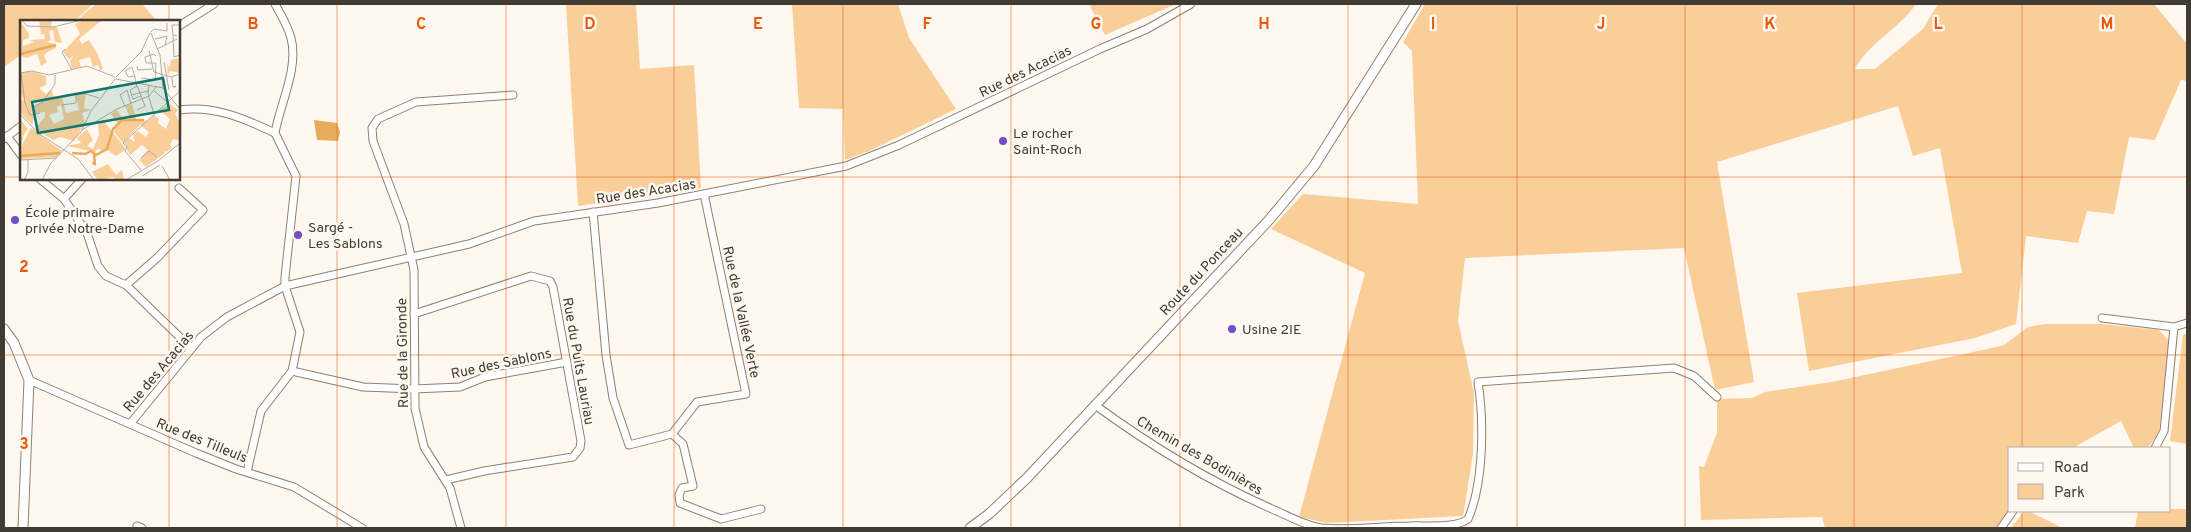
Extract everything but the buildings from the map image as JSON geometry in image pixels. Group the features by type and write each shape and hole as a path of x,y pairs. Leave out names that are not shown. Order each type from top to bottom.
{"street":[{"path":"180,25 214,4"},
{"path":"275,4 287,27 293,49 290,71 275,133"},
{"name":"Rue des Acacias","path":"130,424 201,337 227,317 285,286 469,244 534,220 658,204 799,177 872,157 1100,49 1147,29 1191,4"},
{"name":"Route du Ponceau","path":"970,528 990,514 1027,478 1269,220 1314,166 1416,4"},
{"name":"Rue de la Gironde","path":"461,528 446,480 424,447 420,436 414,408 412,258 404,224 373,141 372,128 378,118 416,102 514,95"},
{"path":"180,110 192,108 221,111 239,116 275,133 296,176 285,286 300,332 292,371 261,412 247,472"},
{"path":"20,127 5,138 20,154"},
{"path":"41,180 64,199 87,233 98,266 106,276 126,285 191,348"},
{"path":"64,199 81,180"},
{"path":"126,285 157,258 203,210 179,188"},
{"name":"Rue de la Vallée Verte","path":"672,434 697,402 746,394 704,194"},
{"path":"593,212 606,355 613,398 629,445 672,434 683,444 693,486 682,488 678,495 680,503 690,509 721,519 761,510"},
{"name":"Rue du Puits Lauriau","path":"414,314 531,276 550,280 553,287 581,441 577,454 446,480"},
{"path":"2102,318 2174,327 2187,322"},
{"path":"2156,447 2164,431 2174,327"},
{"path":"4,329 14,343 29,380 23,528"},
{"name":"Rue des Sablons","path":"292,371 363,387 414,389 460,387 484,377 567,362"},
{"name":"Chemin des Bodinières","path":"1095,405 1116,421 1229,489 1303,523 1321,528 1344,528 1464,523 1468,519 1478,479 1481,454 1483,414 1478,382 1674,368 1694,376 1717,397"},
{"name":"Rue des Tilleuls","path":"29,380 247,472 294,487 362,528"},
{"path":"2001,528 2012,512"},
{"path":"137,528 138,526 142,528"}],"green space":[{"path":"4,4 93,4 76,20 20,20 20,56 4,67"},
{"path":"96,4 142,4 156,20 77,20"},
{"path":"566,4 636,4 640,69 694,65 701,188 578,206"},
{"path":"792,4 898,4 909,38 956,109 869,151 845,160 843,109 799,108"},
{"path":"1089,4 1176,4 1105,35"},
{"path":"1425,4 1916,4 1901,21 1868,51 1855,69 1875,69 1923,29 1938,4 2154,4 2187,44 2187,81 2181,80 2155,140 2129,137 2114,214 2087,211 2078,243 2026,236 2016,324 1975,338 1809,371 1797,293 1962,273 1940,148 1913,156 1898,106 1717,162 1754,382 1715,390 1684,248 1465,258 1458,321 1474,393 1473,454 1463,516 1327,523 1299,517 1365,273 1271,229 1303,194 1418,204 1412,51 1403,42"},
{"path":"2045,324 2101,324 2159,330 2169,341 2159,433 2149,447 2134,447 2121,421 2076,447 2008,447 2009,512 1997,528 1825,528 1822,517 1701,520 1699,466 1704,467 1717,433 1717,399 1752,398 1765,392 1832,382 1992,348 2004,345 2028,327"},
{"path":"2187,333 2187,444 2170,441 2183,335"},
{"path":"2171,509 2187,509 2187,528 2135,528 2138,512 2171,512"},
{"path":"2023,512 2030,512 2063,528 2011,528"}],"shaded area":[{"path":"314,120 337,123 340,132 338,141 317,140"}],"place":[{"name":"Le rocher Saint-Roch","path":"1003,141"},
{"name":"École primaire privée Notre-Dame","path":"15,220"},
{"name":"Sargé - Les Sablons","path":"298,235"},
{"name":"Usine 2IE","path":"1232,329"}]}
